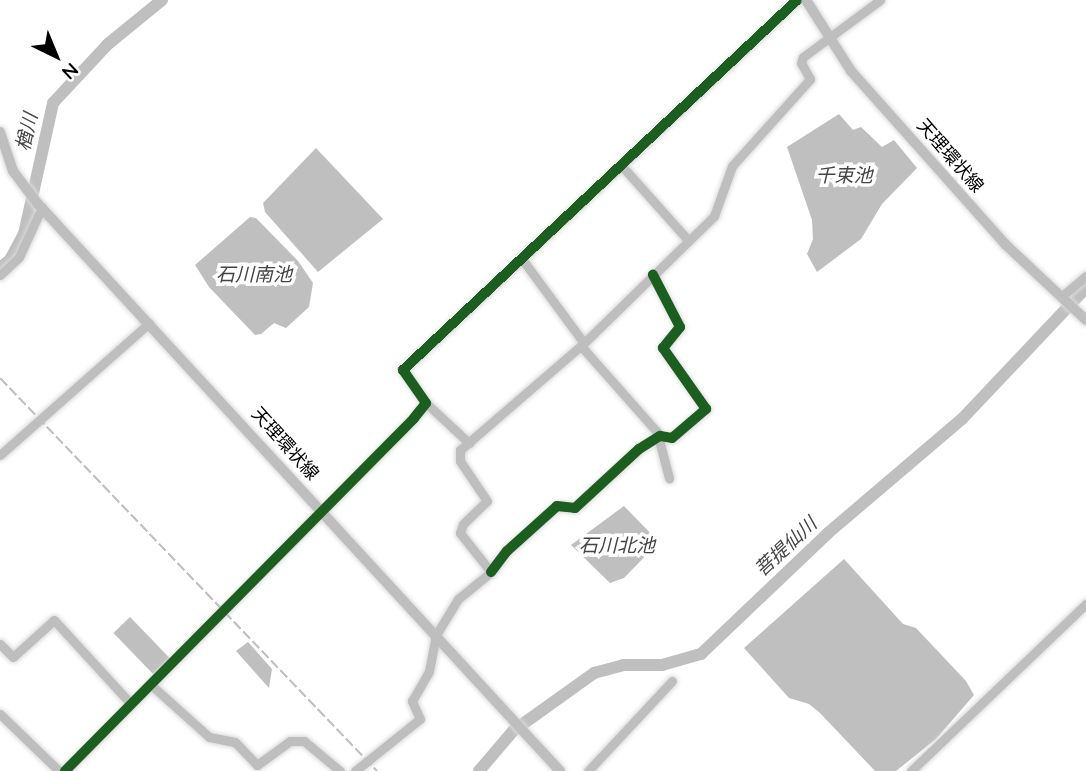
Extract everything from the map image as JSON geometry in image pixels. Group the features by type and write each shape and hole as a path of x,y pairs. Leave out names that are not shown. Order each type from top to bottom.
{"main road":[{"name":"天理環状線","path":"806,0 850,71 1005,244 1086,320"},
{"name":"天理環状線","path":"0,132 13,171 40,205 560,771"}],"street":[{"path":"469,443 426,403 403,369 797,0"},
{"path":"491,572 460,533 463,524 487,501 460,461 460,450 583,344 720,210 724,186 740,155 810,79 801,63 803,57 880,0"},
{"path":"622,166 688,240"},
{"path":"0,275 19,257 40,205"},
{"path":"522,259 583,344 660,436 669,478"},
{"path":"355,771 420,719 412,701 429,671 436,635 458,599 491,572 507,551 556,506 575,508 621,464 660,436 672,438 706,409 663,348 680,327 653,275"},
{"path":"1063,297 1086,276"},
{"path":"0,455 149,323"},
{"path":"65,771 324,512 426,403"},
{"path":"911,771 1086,604"},
{"path":"0,644 13,657 54,620 131,703"},
{"path":"587,771 671,681"},
{"path":"150,684 201,730 217,740 235,742 257,765 290,741 304,741 341,771"},
{"path":"2,719 59,771"}],"water":[{"name":"千束池","path":"839,114 853,130 861,127 882,147 894,140 917,168 882,204 861,239 817,272 807,254 813,239 812,220 787,147"},
{"name":"石川南池","path":"316,148 383,219 318,272 265,212 263,203"},
{"name":"石川南池","path":"250,217 256,218 298,261 313,283 309,307 286,328 274,323 261,334 255,335 209,287 195,265"},
{"name":"石川北池","path":"624,506 659,542 624,578 610,583 571,545"},
{"path":"844,559 903,624 916,628 966,681 974,695 936,739 896,771 875,771 820,713 809,704 789,698 744,648"},
{"path":"130,617 170,658 153,674 113,633"},
{"path":"248,642 272,669 269,688 236,651"}],"waterway":[{"name":"楢川","path":"0,268 10,260 24,234 53,103 108,44 162,0"},
{"name":"菩提仙川","path":"479,771 513,731 594,673 623,665 662,665 701,654 828,533 962,419 1086,288"}],"railway":[{"path":"0,378 377,771"}],"cycle path":[{"path":"65,771 414,418 426,403 403,370 797,0"},
{"path":"491,572 507,551 557,506 575,508 639,449 660,436 672,438 706,409 663,348 680,327 653,275"}]}
